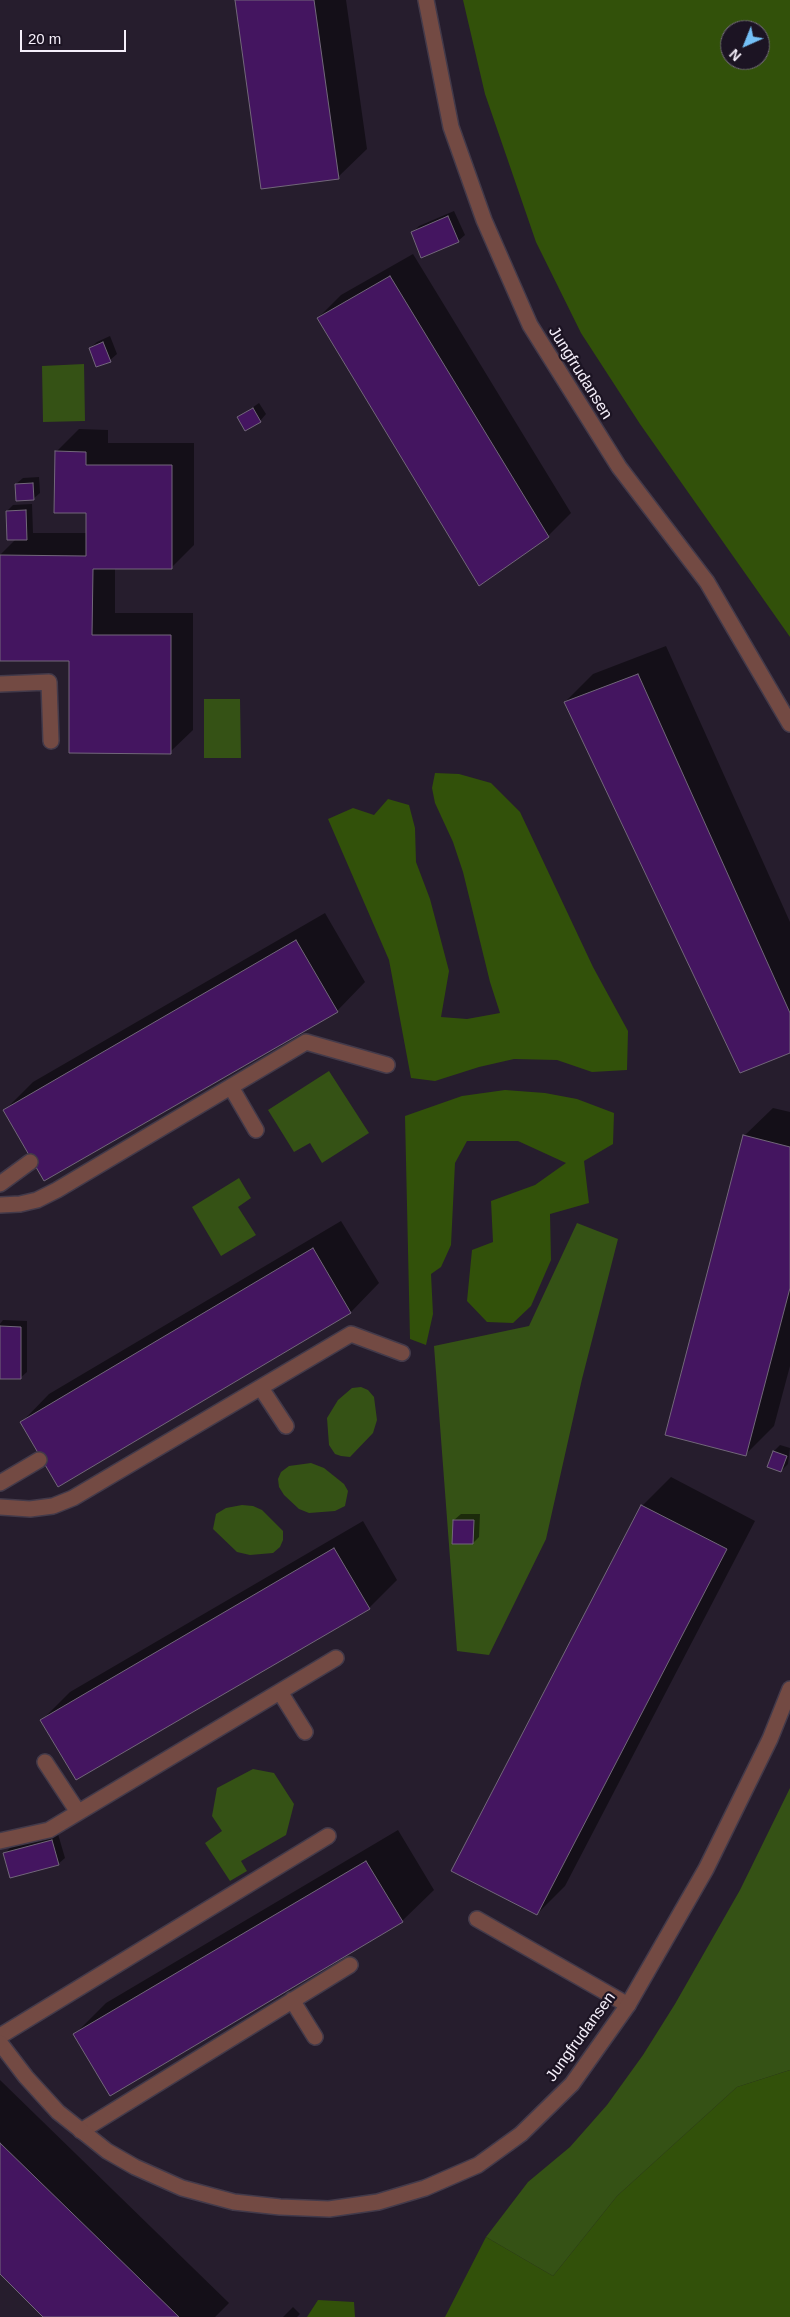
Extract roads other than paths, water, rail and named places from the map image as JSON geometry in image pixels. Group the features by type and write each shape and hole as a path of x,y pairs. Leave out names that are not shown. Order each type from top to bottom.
{"street":[{"name":"Jungfrudansen","path":"426,0 451,127 484,220 530,325 619,467 707,582 790,724"},
{"path":"0,684 49,682 51,741"},
{"path":"0,1205 20,1204 37,1200 57,1190 306,1042 386,1065"},
{"path":"230,1087 256,1130"},
{"path":"0,1184 30,1162"},
{"path":"0,1507 30,1509 53,1506 74,1498 351,1334 402,1353"},
{"path":"261,1388 286,1426"},
{"path":"0,1483 39,1460"},
{"path":"0,1840 49,1830 336,1658"},
{"name":"Jungfrudansen","path":"0,2044 26,2077 58,2112 106,2151 135,2167 182,2188 234,2202 280,2207 329,2209 378,2202 425,2188 478,2165 521,2134 572,2084 628,2004 706,1868 770,1739 790,1689"},
{"path":"280,1692 305,1732"},
{"path":"45,1762 78,1812"},
{"path":"0,2036 328,1836"},
{"path":"477,1919 530,1951 628,2004"},
{"path":"81,2131 350,1964"},
{"path":"292,2000 315,2037"}]}
